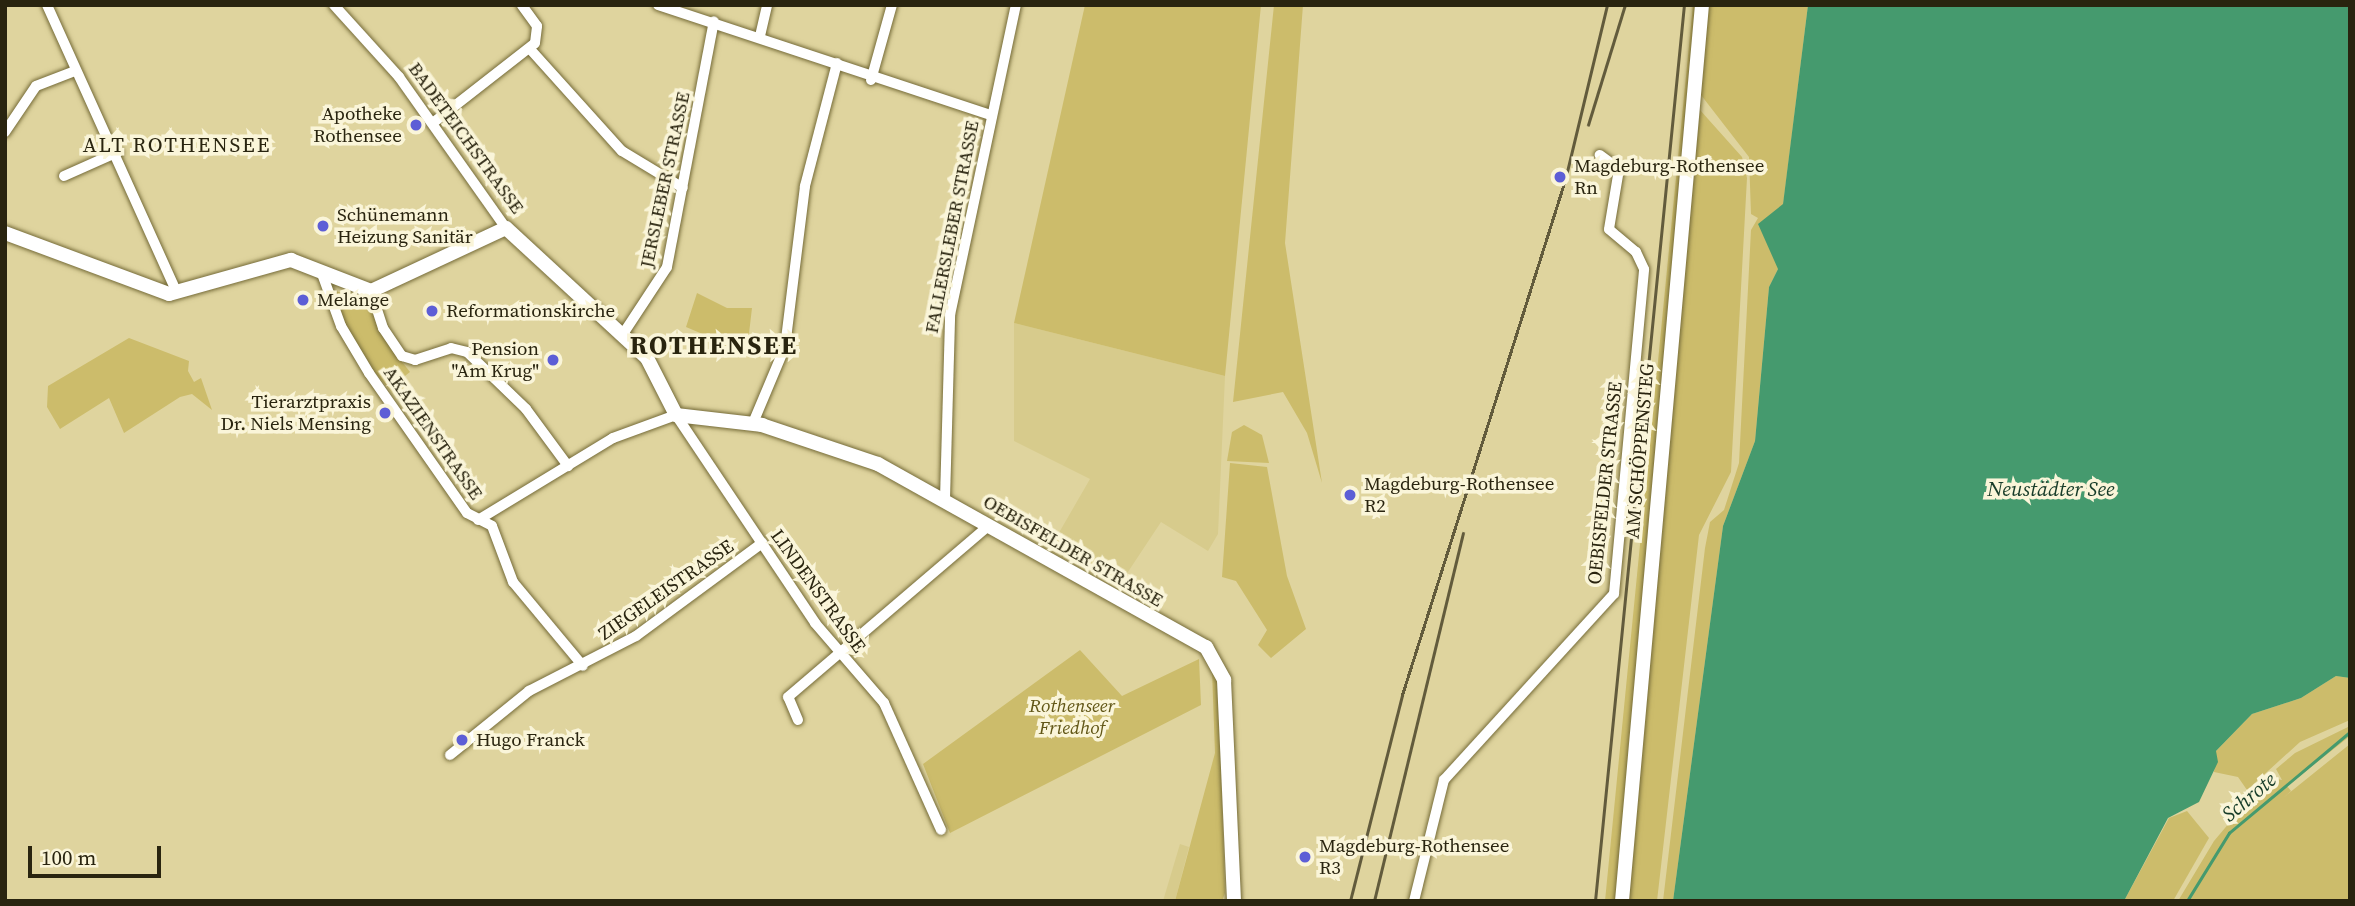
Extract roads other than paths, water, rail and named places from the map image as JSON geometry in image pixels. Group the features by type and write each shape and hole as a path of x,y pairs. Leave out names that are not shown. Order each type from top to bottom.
{"street":[{"path":"47,5 75,71 118,152 177,293"},
{"name":"BADETEICHSTRASSE","path":"334,5 434,122 506,228 623,334 656,368 676,415"},
{"path":"434,122 530,49 538,29 522,5"},
{"path":"658,5 837,63 871,80 991,115"},
{"path":"760,36 767,5"},
{"path":"871,80 892,5"},
{"name":"FALLERSLEBER STRASSE","path":"945,499 950,315 1016,5"},
{"name":"AM SCHÖPPENSTEG","path":"1622,901 1702,5"},
{"name":"JERSLEBER STRASSE","path":"623,334 663,277 683,188 714,22"},
{"path":"530,49 622,151 683,188"},
{"path":"753,423 785,347 805,186 837,63"},
{"path":"5,132 36,86 75,71"},
{"path":"64,176 118,152"},
{"name":"OEBISFELDER STRASSE","path":"1414,901 1444,780 1614,594 1644,270 1636,252 1609,229 1619,169 1600,155"},
{"path":"5,233 149,290 177,293 287,260 371,291 506,228"},
{"name":"AKAZIENSTRASSE","path":"321,271 348,342 467,513 499,537 513,582 583,666"},
{"path":"371,291 383,328 402,356 415,360 450,348 465,351 519,401 568,466"},
{"path":"478,520 656,417 676,415"},
{"name":"OEBISFELDER STRASSE","path":"676,415 753,423 871,461 945,499 988,526 1206,648 1220,664 1234,901"},
{"name":"LINDENSTRASSE","path":"676,415 838,653 884,703 941,830"},
{"path":"798,720 788,697 988,526"},
{"name":"ZIEGELEISTRASSE","path":"450,755 547,679 583,666 636,636 761,543"}],"water":[{"name":"Neustädter See","path":"1808,5 2350,5 2350,678 2336,676 2301,698 2252,714 2216,751 2218,762 2199,802 2168,818 2124,901 1673,901 1723,526 1755,441 1769,287 1778,269 1758,224 1783,204"}],"waterway":[{"name":"Schrote","path":"2187,901 2229,833 2350,732"}],"railway":[{"path":"1350,901 1402,695 1565,180 1607,5"},
{"path":"1588,125 1625,5"},
{"path":"1595,901 1684,5"},
{"path":"1374,901 1463,534"}],"place":[{"name":"Apotheke Rothensee","path":"416,125"},
{"name":"Magdeburg-Rothensee Rn","path":"1560,177"},
{"name":"Schünemann Heizung Sanitär","path":"323,226"},
{"name":"Melange","path":"303,300"},
{"name":"Reformationskirche","path":"432,311"},
{"name":"Pension \"Am Krug\"","path":"553,360"},
{"name":"Tierarztpraxis Dr. Niels Mensing","path":"385,413"},
{"name":"Magdeburg-Rothensee R2","path":"1350,495"},
{"name":"Hugo Franck","path":"462,740"},
{"name":"Magdeburg-Rothensee R3","path":"1305,857"}],"district":[{"name":"ALT ROTHENSEE","path":"177,145"},
{"name":"ROTHENSEE","path":"714,346"}],"park label":[{"name":"Rothenseer Friedhof","path":"1072,717"}]}
